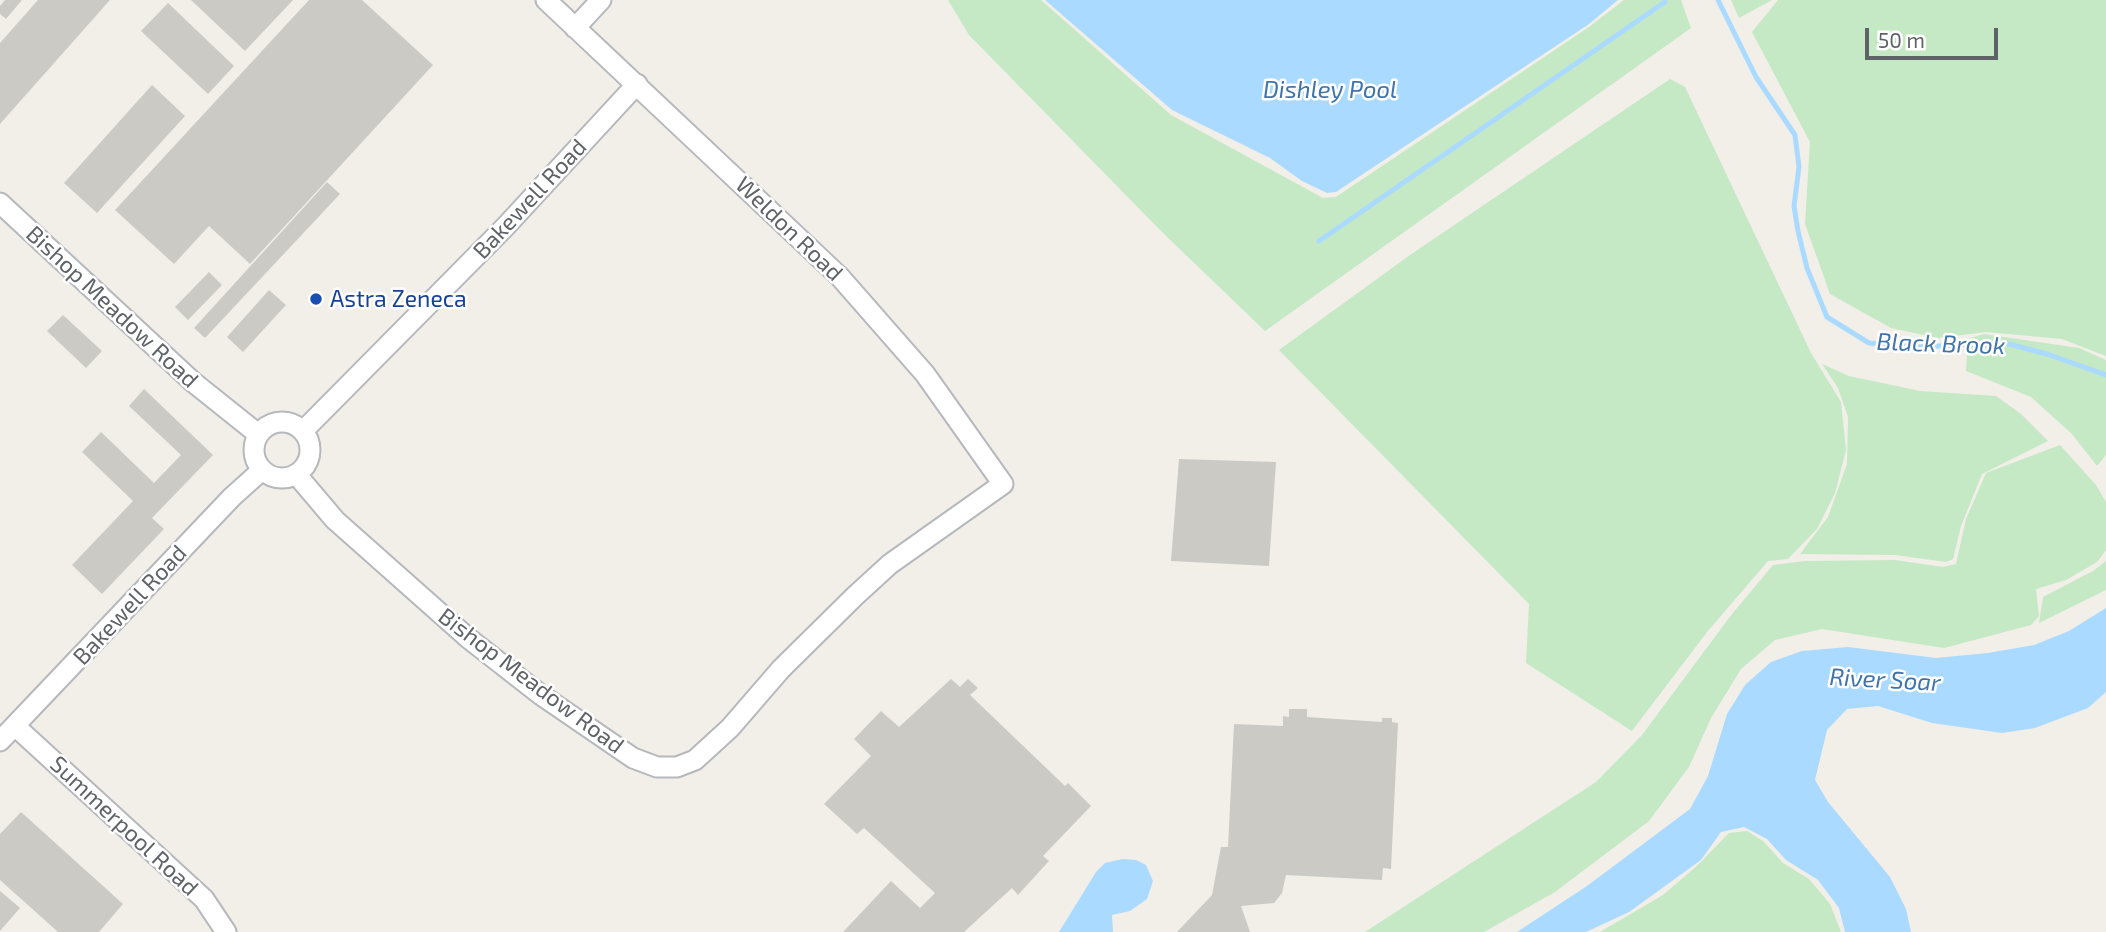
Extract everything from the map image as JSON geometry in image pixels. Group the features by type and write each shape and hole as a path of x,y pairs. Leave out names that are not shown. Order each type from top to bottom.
{"street":[{"name":"Weldon Road","path":"546,0 840,277 925,374 1003,484"},
{"path":"575,28 601,0"},
{"name":"Bakewell Road","path":"303,431 506,226 637,85"},
{"name":"Bishop Meadow Road","path":"0,203 141,336 258,434"},
{"path":"292,424 303,431 309,440 309,459 303,469 296,474 274,476 262,470 253,451 258,434 273,425 292,424"},
{"name":"Bakewell Road","path":"0,741 232,497 262,470"},
{"name":"Bishop Meadow Road","path":"296,474 335,520 468,638 541,695 633,758 657,767 677,767 695,761 730,728 781,669 890,564 1003,484"},
{"name":"Summerpool Road","path":"15,726 204,899 226,932"}],"green space":[{"path":"948,0 1041,0 1171,115 1323,198 1336,197 1589,27 1624,0 1681,0 1691,28 1265,331 1161,231 969,35"},
{"path":"1731,0 1772,0 1739,18"},
{"path":"1778,0 2106,0 2106,356 2062,339 1986,332 1938,338 1891,328 1830,294 1805,224 1810,142 1752,32"},
{"path":"1670,79 1685,87 1811,353 1841,402 1846,450 1835,493 1817,529 1788,559 1768,561 1707,632 1632,731 1526,663 1529,604 1279,350 1410,255"},
{"path":"1984,334 2079,348 2106,360 2106,455 2097,466 2072,434 2031,397 1966,371 1968,339"},
{"path":"1822,364 1849,376 1920,391 1996,396 2021,414 2048,441 1982,474 1961,526 1953,559 1946,562 1895,555 1800,554 1828,517 1847,464 1848,417 1838,388"},
{"path":"2060,445 2096,485 2106,502 2106,550 2097,562 2066,580 2036,589 2039,616 2031,625 1944,648 1822,629 1775,640 1741,669 1711,718 1689,767 1649,821 1555,892 1484,932 1365,932 1596,782 1642,735 1732,614 1773,565 1805,561 1895,560 1943,567 1956,564 1966,519 1986,473"},
{"path":"2106,561 2106,590 2039,623 2043,597 2093,571"},
{"path":"1747,831 1763,841 1783,863 1809,879 1830,904 1841,932 1600,932 1663,895 1729,833"}],"water":[{"name":"Dishley Pool","path":"1045,0 1618,0 1589,24 1336,192 1327,193 1302,181 1270,158 1172,110"},
{"name":"River Soar","path":"2106,608 2106,692 2088,708 2035,728 2002,733 1932,723 1878,706 1847,709 1827,730 1815,780 1828,802 1890,877 1906,909 1911,932 1845,932 1839,908 1818,880 1786,860 1767,839 1744,827 1721,832 1701,860 1629,912 1586,932 1517,932 1587,886 1690,809 1708,776 1727,714 1745,685 1771,662 1802,651 1848,647 1936,658 1988,653 2034,645 2069,631"},
{"path":"1123,859 1136,860 1146,865 1153,881 1147,899 1130,911 1112,915 1113,932 1059,932 1096,872 1105,863"}],"building":[{"path":"5,0 22,0 6,19 0,14 0,6"},
{"path":"38,0 110,0 0,124 0,43"},
{"path":"191,0 293,0 245,51"},
{"path":"309,0 362,0 433,65 250,264 209,226 174,264 115,210"},
{"path":"168,3 234,66 208,94 141,31"},
{"path":"152,85 185,116 97,213 64,183"},
{"path":"327,182 340,194 205,338 194,328"},
{"path":"209,272 222,285 188,320 175,307"},
{"path":"269,290 286,305 243,352 227,337"},
{"path":"63,315 102,351 86,368 47,331"},
{"path":"144,389 213,455 152,518 164,529 102,594 72,565 133,501 82,452 101,432 154,483 181,455 129,406"},
{"path":"1179,459 1276,462 1269,566 1171,561"},
{"path":"951,679 960,687 968,679 978,688 970,695 1065,786 1068,783 1091,806 1043,856 1049,861 1018,895 1012,888 964,932 843,932 891,881 920,908 935,893 864,828 857,834 824,804 871,756 854,739 881,711 899,727"},
{"path":"1289,709 1307,709 1307,717 1382,722 1382,718 1392,718 1392,722 1398,723 1391,869 1383,868 1382,880 1286,875 1282,893 1274,903 1241,906 1250,932 1177,932 1212,895 1221,847 1228,847 1234,724 1283,726 1283,716 1289,717"},
{"path":"21,812 123,904 99,932 58,932 0,880 0,834"},
{"path":"0,891 20,908 0,931"}],"waterway":[{"name":"Black Brook","path":"1718,0 1756,77 1795,135 1799,167 1794,206 1798,231 1807,268 1827,317 1869,343 1918,347 2005,343 2047,354 2106,375"},
{"path":"1319,241 1665,2"}],"place":[{"name":"Astra Zeneca","path":"316,299"}]}
